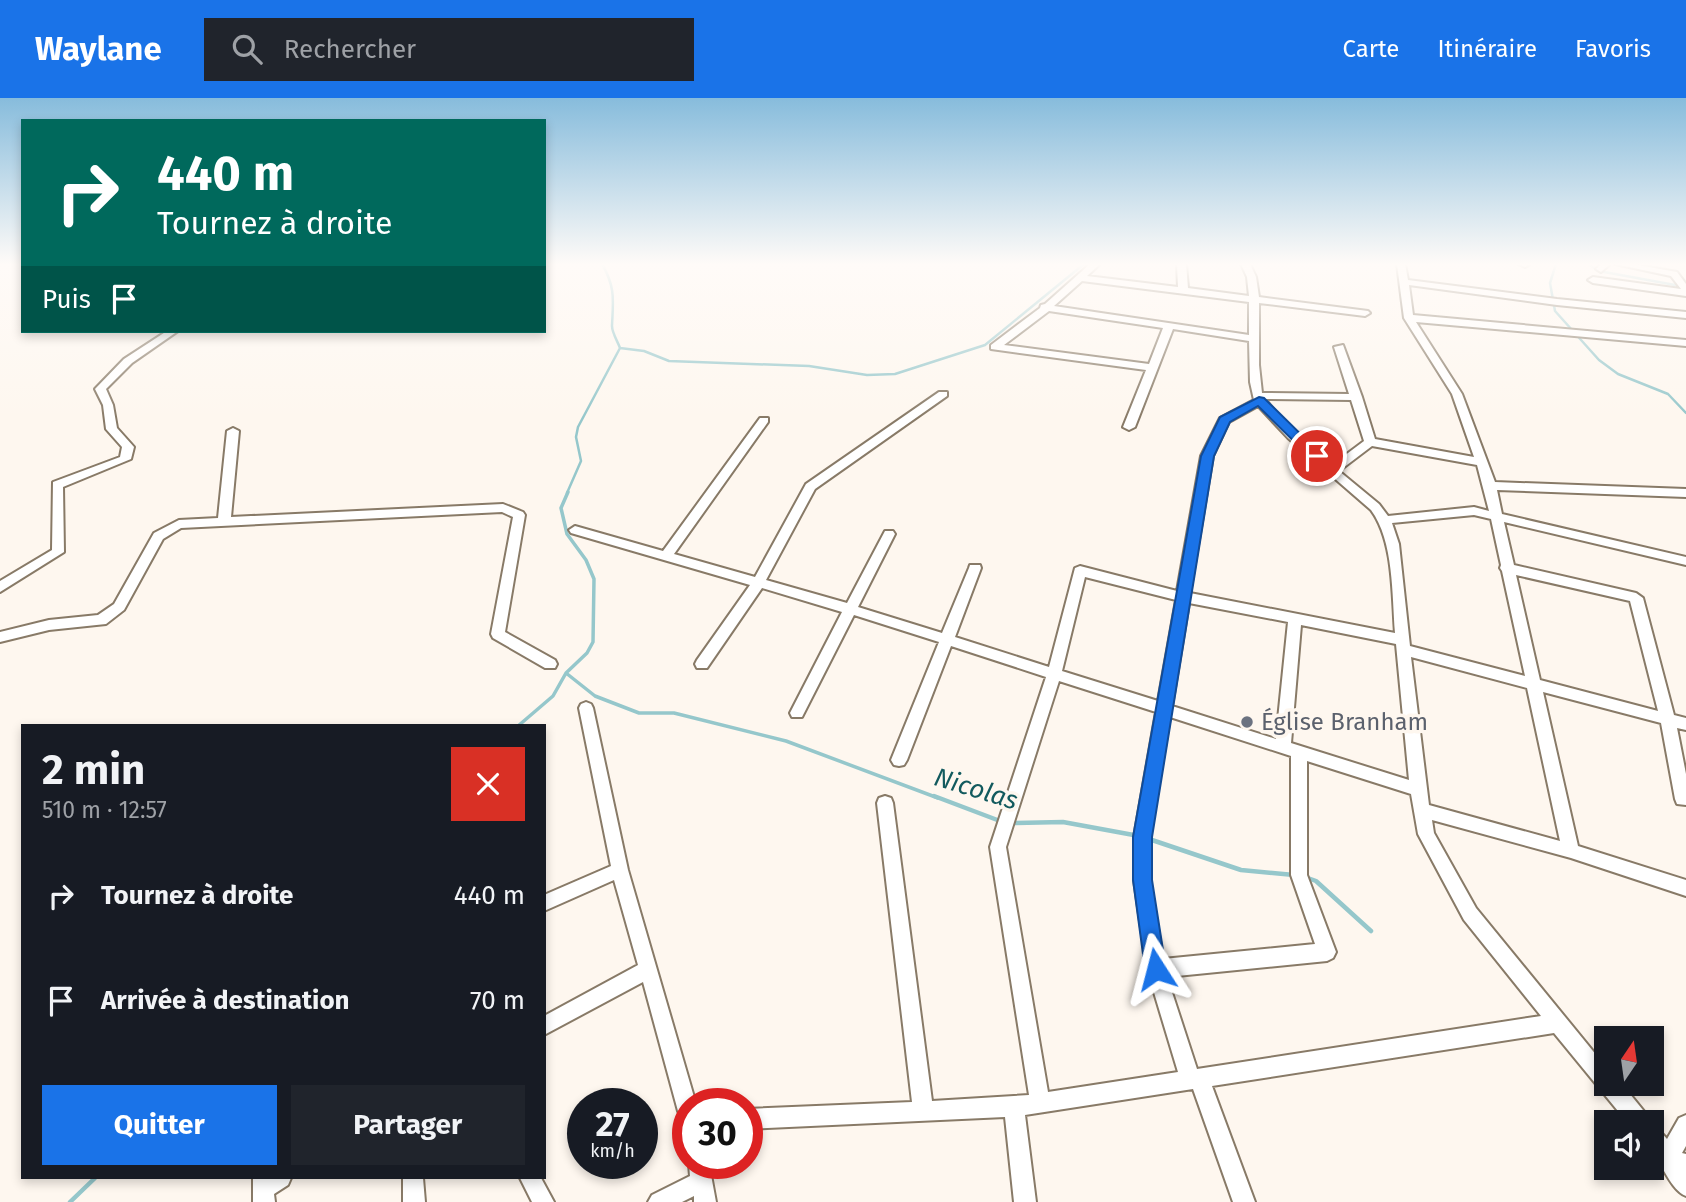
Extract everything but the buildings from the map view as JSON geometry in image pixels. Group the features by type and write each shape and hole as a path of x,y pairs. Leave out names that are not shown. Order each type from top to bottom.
{"street":[{"path":"1035,316 995,346 1153,368"},
{"path":"1097,316 1252,338"},
{"path":"1253,316 1252,338 1258,398 1285,428 1385,520 1393,544 1418,790 1426,834 1470,914 1594,1067"},
{"path":"1409,318 1686,343"},
{"path":"1409,318 1457,394 1489,486 1571,851"},
{"path":"1129,427 1169,326"},
{"path":"0,587 58,552 57,485 125,459 128,447 112,429 108,405 100,389 128,361 170,333"},
{"path":"1339,347 1370,442"},
{"path":"702,664 759,582 810,487 943,394"},
{"path":"1244,1202 1194,1078 1156,969 1142,880 1142,837 1207,456 1224,420 1258,398 1357,397"},
{"path":"667,554 764,420"},
{"path":"224,522 233,431"},
{"path":"1333,470 1370,442 1481,462"},
{"path":"1489,486 1686,493"},
{"path":"0,637 49,625 101,620 119,607 158,536 164,530 179,524 503,508 519,516 498,634 550,664"},
{"path":"1385,520 1474,511 1686,561"},
{"path":"575,530 667,554 850,609 1418,790"},
{"path":"797,712 889,534"},
{"path":"899,760 975,568"},
{"path":"1506,568 1636,598 1668,721 1683,799"},
{"path":"1040,1101 998,847 1054,675 1080,571 1184,597 1402,644 1532,683 1686,724"},
{"path":"1156,969 1327,952 1299,875 1291,748 1295,621"},
{"path":"586,708 620,870 681,1088"},
{"path":"885,803 923,1109"},
{"path":"1421,810 1571,851 1686,888"},
{"path":"546,902 620,870"},
{"path":"546,1025 646,970"},
{"path":"763,1118 1014,1107 1558,1023"},
{"path":"1618,1096 1630,1110"},
{"path":"1014,1107 1025,1202"},
{"path":"1678,1161 1686,1125"},
{"path":"1664,1148 1678,1161 1686,1185"},
{"path":"412,1179 414,1202"},
{"path":"531,1179 543,1202"},
{"path":"659,1202 702,1182"}],"waterway":[{"path":"612,316 612,329 620,348"},
{"path":"620,348 644,351 669,361 809,366 867,375 895,374 985,345 1021,316"},
{"path":"1559,316 1599,360 1618,374 1668,394 1686,413"},
{"path":"567,493 581,461 576,437 578,427 620,348"},
{"path":"566,673 587,653 593,642 594,579 586,560 567,534 561,508 568,492"},
{"path":"520,724 553,696 566,673"},
{"name":"Nicolas","path":"566,673 595,696 639,713 674,713 786,741 938,798"},
{"name":"Nicolas","path":"934,796 1000,821"},
{"name":"Nicolas","path":"1012,823 1063,822 1139,836"},
{"name":"Nicolas","path":"1146,838 1241,870 1294,875"},
{"name":"Nicolas","path":"1305,877 1316,881 1371,931"},
{"path":"70,1202 94,1179"}],"place":[{"name":"Église Branham","path":"1247,722"}],"route":[{"path":"1156,969 1142,880 1142,837 1207,456 1224,420 1259,401 1317,456"}]}
